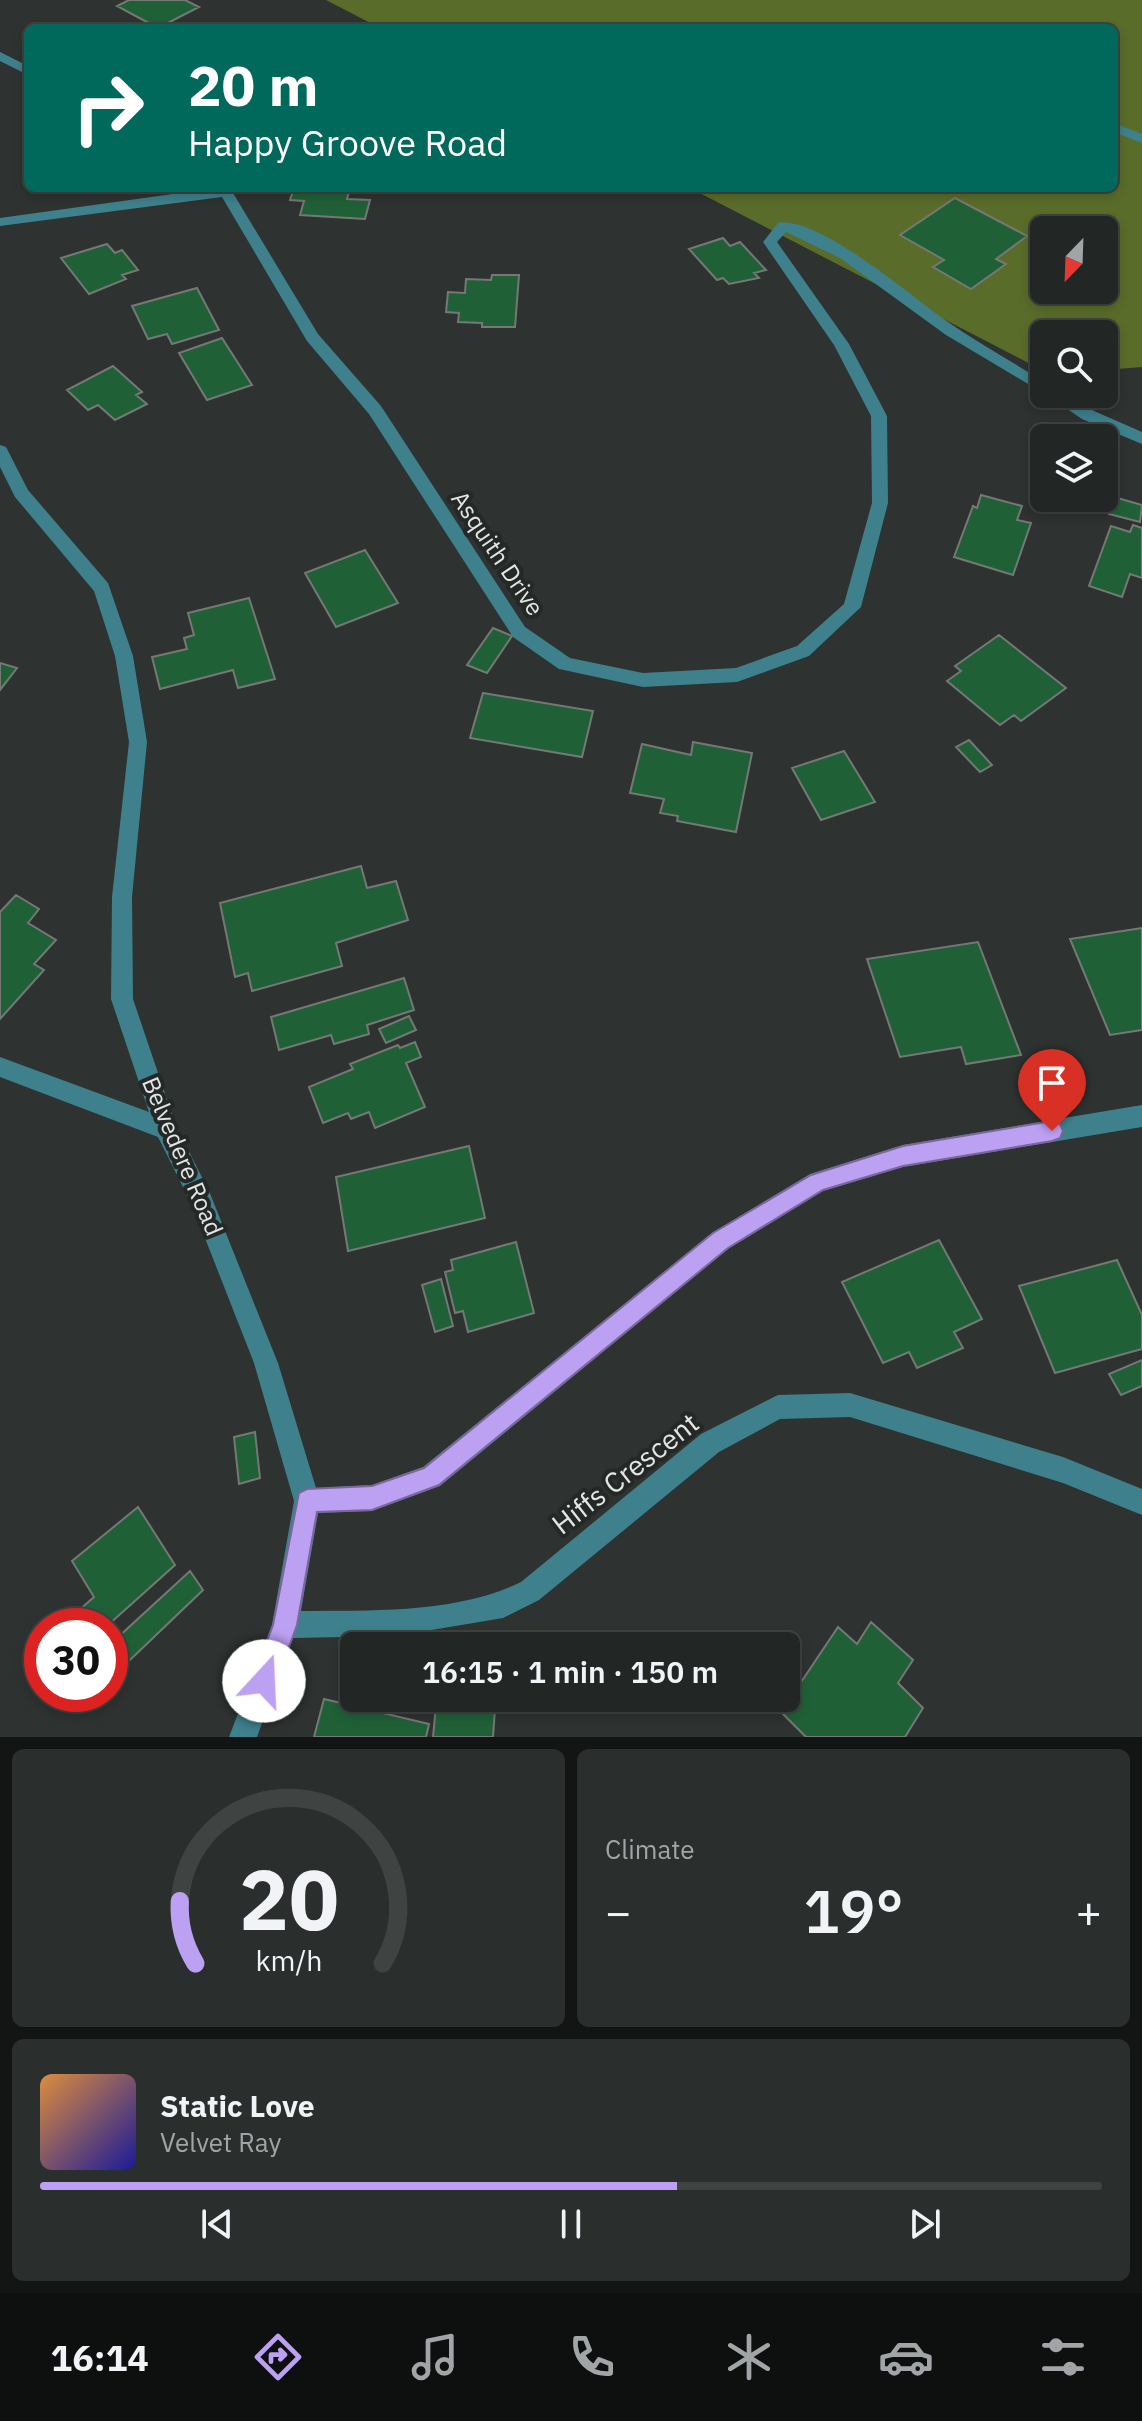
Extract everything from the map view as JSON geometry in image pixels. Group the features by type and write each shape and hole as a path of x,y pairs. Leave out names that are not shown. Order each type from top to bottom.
{"street":[{"path":"0,56 24,69"},
{"path":"1118,129 1142,139"},
{"path":"0,222 210,192"},
{"name":"Asquith Drive","path":"225,192 312,337 375,410 519,632 565,664 643,680 737,675 803,651 852,607 880,503 879,416 841,344 770,242 783,226 808,233 836,249 943,325 1030,380"},
{"path":"1076,408 1142,438"},
{"name":"Belvedere Road","path":"0,451 21,493 102,588 124,656 138,742 122,897 122,999 166,1129 201,1199 266,1363 307,1501 285,1625 243,1737"},
{"path":"0,1067 166,1129"},
{"path":"307,1501 372,1498 431,1477 720,1241 818,1182 903,1156 1142,1116"},
{"name":"Hiffs Crescent","path":"285,1625 396,1623 494,1609 530,1591 710,1443 778,1407 850,1405 1063,1470 1142,1502"}],"green space":[{"path":"326,0 1142,0 1142,367 1118,369 1118,320 1030,320 1030,364 698,192 1118,192 1118,24 372,24"}],"building":[{"path":"129,0 185,0 199,7 166,24 151,24 117,6"},
{"path":"293,192 349,192 347,199 370,200 365,219 300,215 304,201 290,200"},
{"path":"955,198 1027,236 996,259 1006,264 971,289 933,267 944,260 900,235"},
{"path":"723,238 730,246 740,242 766,270 754,273 759,278 729,284 723,278 717,280 689,249"},
{"path":"107,244 115,253 122,250 138,270 122,275 126,279 89,294 61,258"},
{"path":"492,275 519,275 515,327 482,327 482,323 458,322 459,313 446,312 448,292 465,293 466,279 491,280"},
{"path":"197,288 219,330 172,344 167,334 148,339 132,306"},
{"path":"222,338 252,385 207,400 179,353"},
{"path":"113,366 142,392 136,395 147,404 115,420 98,405 88,410 67,390"},
{"path":"981,495 1022,506 1017,520 1031,523 1013,575 954,557 973,506 977,508"},
{"path":"1118,498 1142,505 1140,522 1109,514 1118,512"},
{"path":"1133,525 1142,528 1142,578 1130,574 1122,597 1089,586 1111,526 1130,532"},
{"path":"365,550 398,603 336,627 305,573"},
{"path":"249,598 275,679 238,688 233,670 160,689 152,657 187,649 184,638 194,635 188,613"},
{"path":"493,628 512,636 487,673 467,665"},
{"path":"999,635 1066,688 1021,721 1014,715 1000,725 947,681 961,671 955,666"},
{"path":"0,663 17,668 0,690"},
{"path":"483,693 593,711 582,757 470,738"},
{"path":"969,740 992,765 980,772 956,747"},
{"path":"693,742 752,753 736,832 677,821 678,816 660,813 664,799 630,793 642,744 691,755"},
{"path":"844,751 875,802 821,820 792,768"},
{"path":"361,866 367,888 396,881 408,920 336,943 342,966 252,991 248,973 235,977 220,903"},
{"path":"16,895 39,909 28,923 56,940 34,964 44,970 0,1019 0,912"},
{"path":"1142,928 1142,1030 1110,1035 1070,939"},
{"path":"978,942 1021,1055 966,1064 961,1047 900,1057 867,959"},
{"path":"404,978 414,1010 367,1025 369,1034 334,1044 331,1035 279,1050 271,1017"},
{"path":"409,1016 416,1030 386,1043 379,1029"},
{"path":"415,1042 421,1057 406,1063 425,1107 375,1128 369,1112 351,1119 348,1113 323,1123 309,1087 353,1069 350,1064 398,1045 400,1048"},
{"path":"469,1146 485,1218 348,1251 336,1177"},
{"path":"939,1240 982,1319 954,1332 963,1348 917,1368 909,1352 883,1363 842,1282"},
{"path":"516,1242 534,1313 468,1332 463,1311 455,1313 445,1272 453,1270 451,1260"},
{"path":"1117,1260 1142,1315 1142,1349 1055,1373 1019,1286"},
{"path":"441,1279 453,1326 435,1332 422,1285"},
{"path":"1142,1360 1142,1386 1121,1395 1109,1374"},
{"path":"255,1432 260,1478 239,1484 234,1437"},
{"path":"138,1507 175,1565 127,1608 81,1608 94,1597 72,1561"},
{"path":"190,1571 203,1590 130,1660 128,1628"},
{"path":"871,1622 913,1660 898,1683 923,1708 905,1737 806,1737 781,1712 800,1712 800,1684 838,1627 857,1644"},
{"path":"324,1699 340,1703 340,1712 379,1712 429,1724 426,1737 314,1737"},
{"path":"435,1712 495,1712 493,1737 433,1737"}],"route":[{"path":"264,1681 285,1625 307,1501 372,1498 431,1477 720,1241 818,1182 903,1156 1052,1131"}]}
